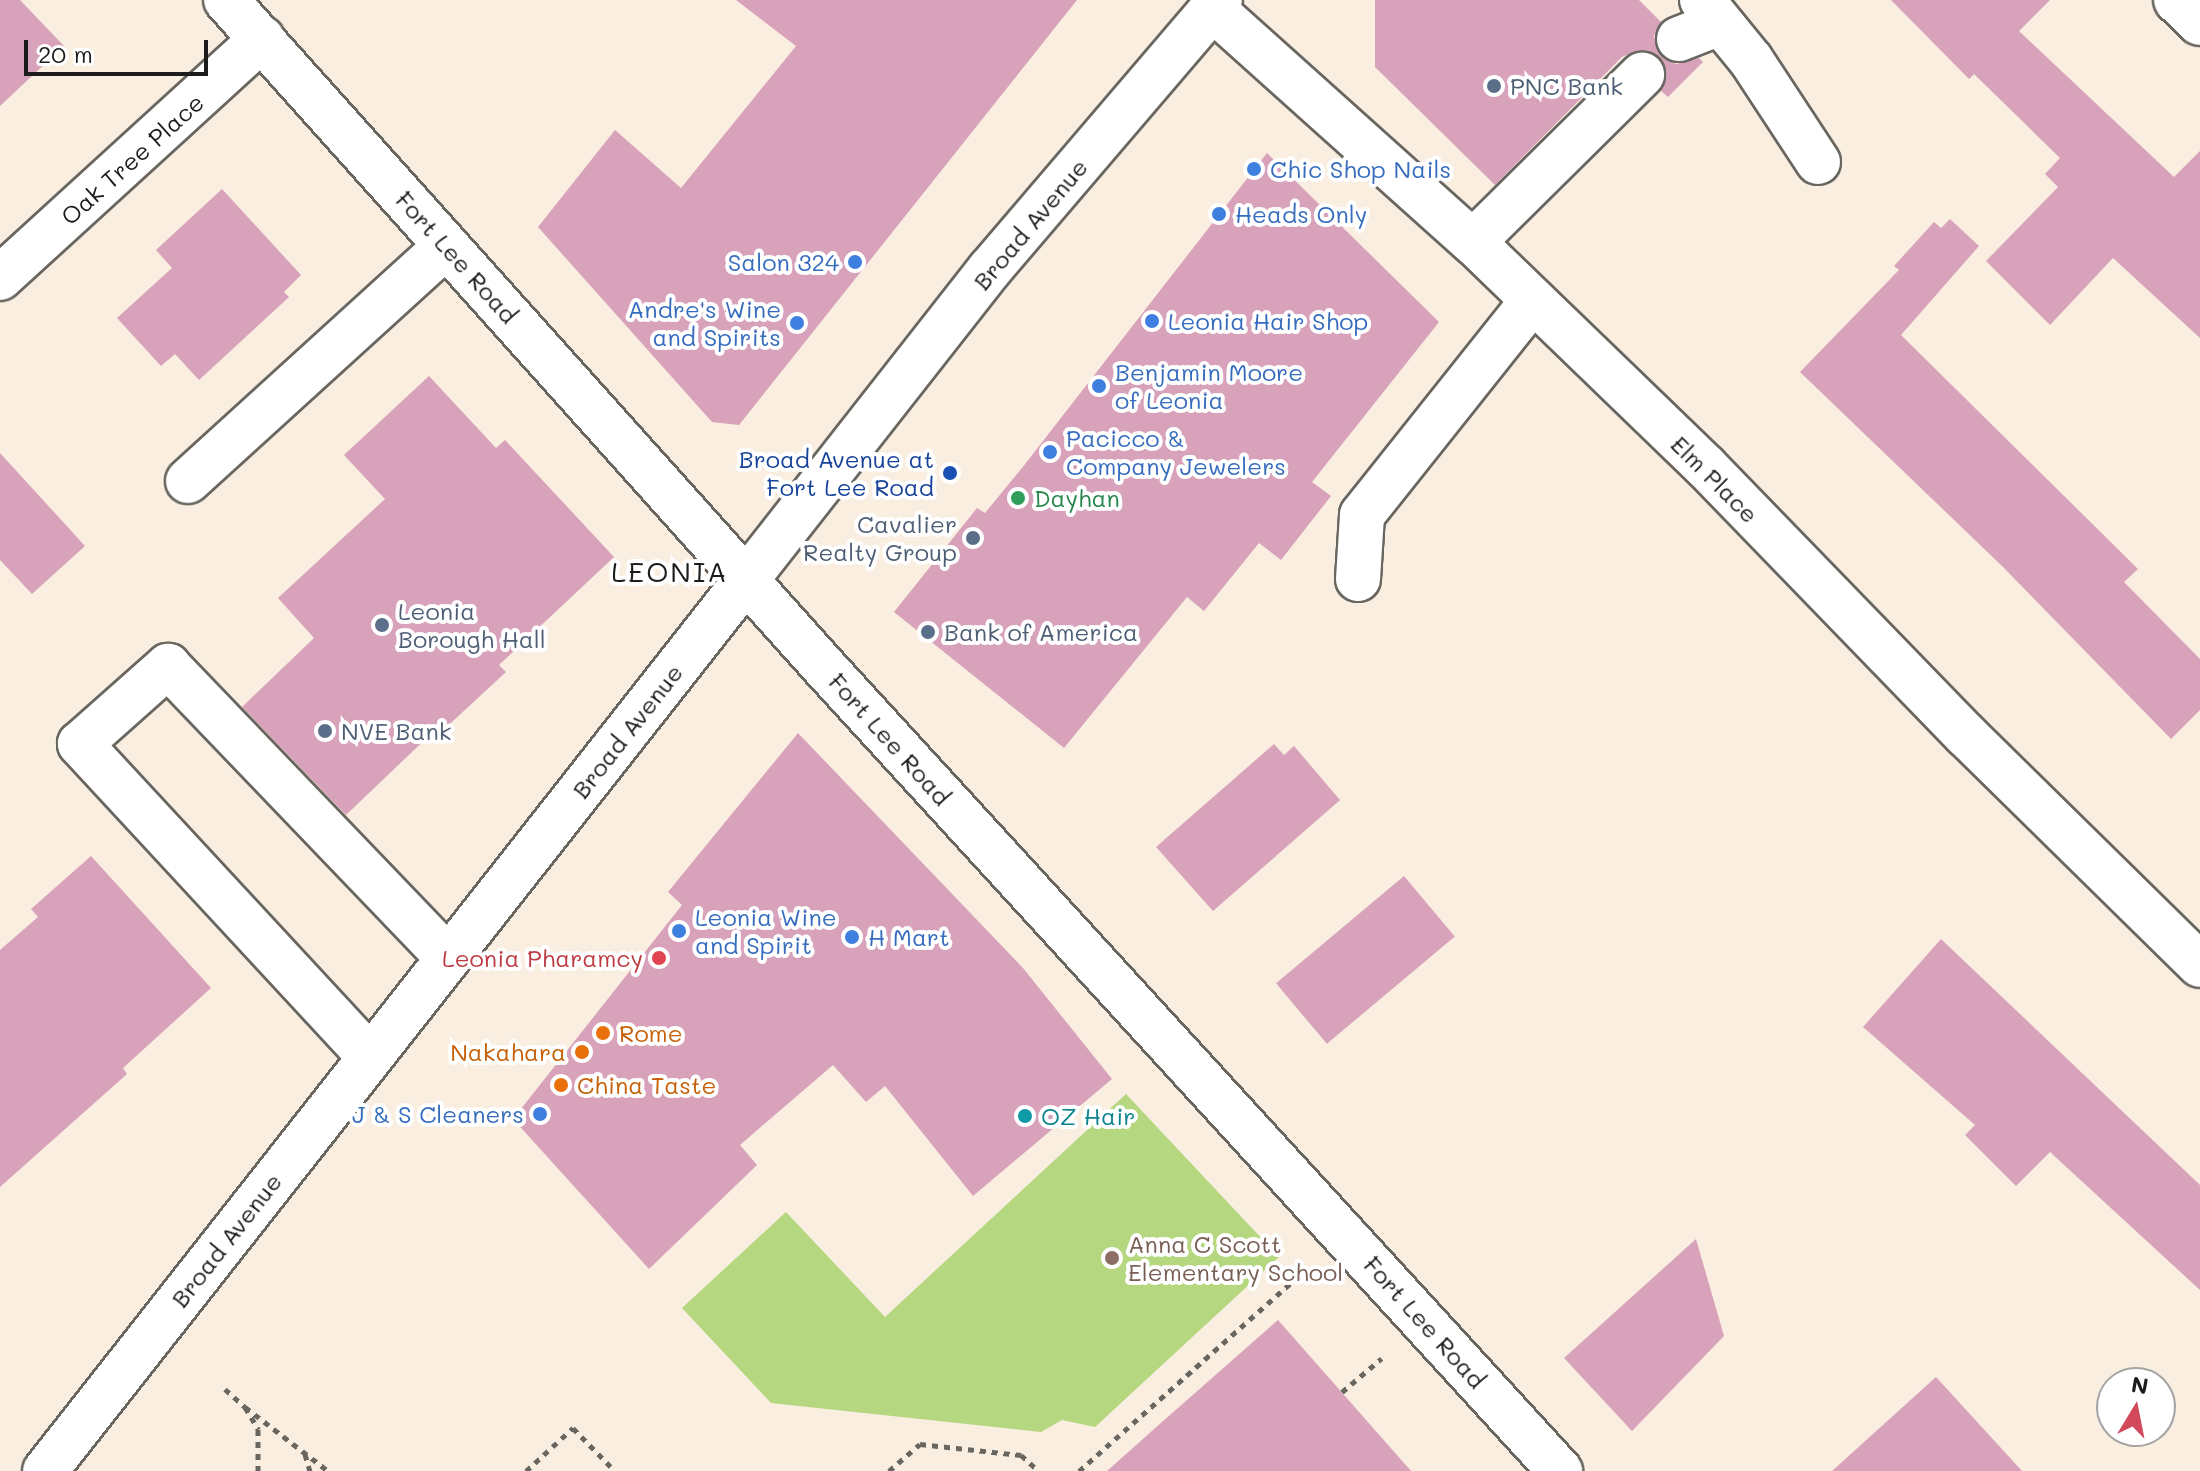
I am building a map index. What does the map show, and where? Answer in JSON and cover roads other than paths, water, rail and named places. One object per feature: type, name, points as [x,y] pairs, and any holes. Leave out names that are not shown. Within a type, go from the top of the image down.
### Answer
[{"type":"main road","name":"Fort Lee Road","points":[[227,0],[746,580],[1560,1471]]},
{"type":"main road","points":[[2176,0],[2200,23]]},
{"type":"main road","name":"Elm Place","points":[[1217,5],[1473,242],[1706,467],[1966,735],[2200,965]]},
{"type":"main road","name":"Broad Avenue","points":[[45,1471],[990,269],[1217,5]]},
{"type":"main road","points":[[1679,39],[1711,12],[1818,162]]},
{"type":"main road","name":"Oak Tree Place","points":[[0,278],[262,39]]},
{"type":"main road","points":[[1473,242],[1642,75]]},
{"type":"main road","points":[[188,481],[446,246]]},
{"type":"main road","points":[[1358,579],[1362,515],[1532,301]]},
{"type":"main road","points":[[370,1057],[80,744],[168,666],[448,958]]},
{"type":"place","name":"PNC Bank","points":[[1494,86]]},
{"type":"place","name":"Chic Shop Nails","points":[[1254,169]]},
{"type":"place","name":"Heads Only","points":[[1219,214]]},
{"type":"place","name":"Salon 324","points":[[855,262]]},
{"type":"place","name":"Leonia Hair Shop","points":[[1152,321]]},
{"type":"place","name":"Andre's Wine and Spirits","points":[[797,323]]},
{"type":"place","name":"Benjamin Moore of Leonia","points":[[1099,386]]},
{"type":"place","name":"Pacicco & Company Jewelers","points":[[1050,452]]},
{"type":"place","name":"Broad Avenue at Fort Lee Road","points":[[950,473]]},
{"type":"place","name":"Dayhan","points":[[1018,498]]},
{"type":"place","name":"Cavalier Realty Group","points":[[973,538]]},
{"type":"place","name":"Leonia Borough Hall","points":[[382,625]]},
{"type":"place","name":"Bank of America","points":[[928,632]]},
{"type":"place","name":"NVE Bank","points":[[325,731]]},
{"type":"place","name":"Leonia Wine and Spirit","points":[[679,931]]},
{"type":"place","name":"H Mart","points":[[852,937]]},
{"type":"place","name":"Leonia Pharamcy","points":[[659,958]]},
{"type":"place","name":"Rome","points":[[603,1033]]},
{"type":"place","name":"Nakahara","points":[[582,1052]]},
{"type":"place","name":"China Taste","points":[[561,1085]]},
{"type":"place","name":"J & S Cleaners","points":[[540,1114]]},
{"type":"place","name":"OZ Hair","points":[[1025,1116]]},
{"type":"place","name":"Anna C Scott Elementary School","points":[[1112,1258]]},
{"type":"district","name":"LEONIA","points":[[670,571]]}]
